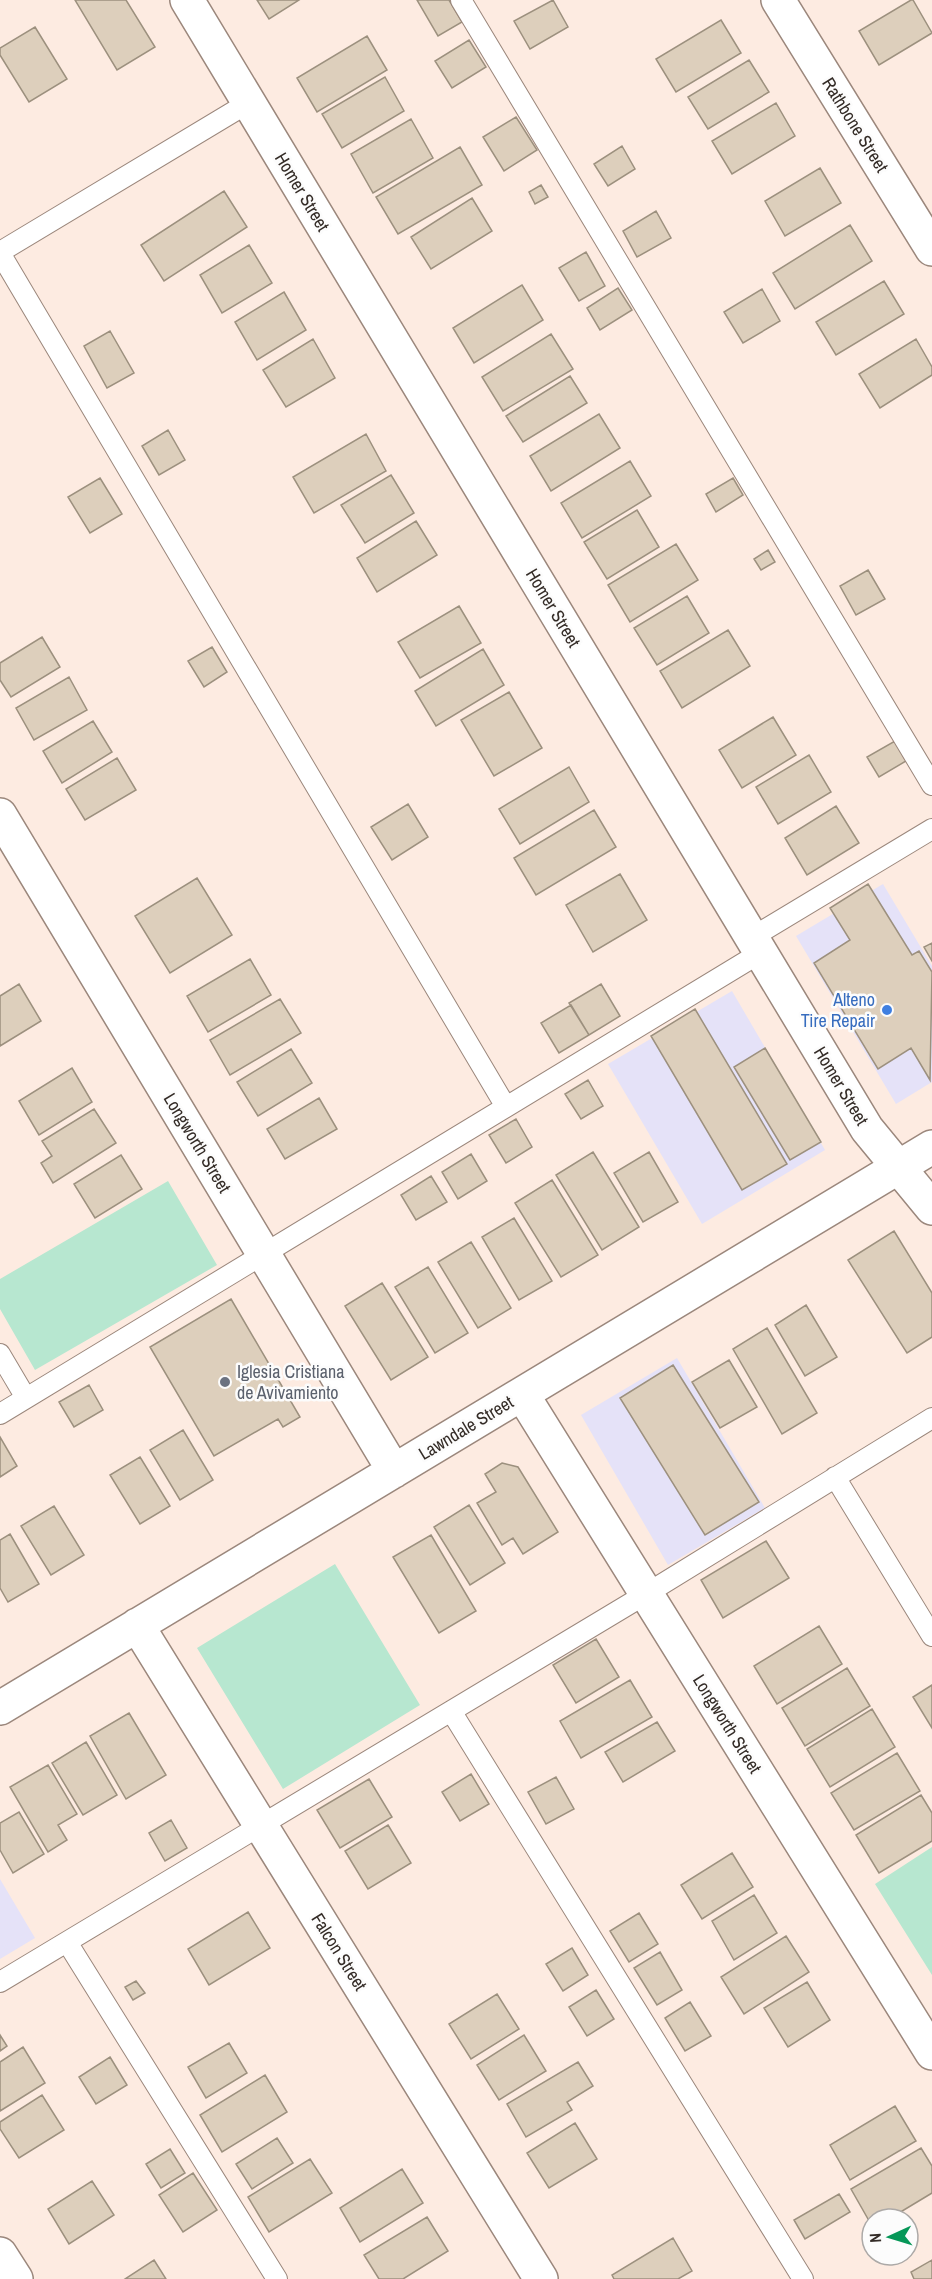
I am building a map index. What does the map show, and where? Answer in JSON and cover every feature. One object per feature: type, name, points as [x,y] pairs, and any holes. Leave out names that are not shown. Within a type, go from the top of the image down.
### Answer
[{"type":"street","name":"Homer Street","points":[[187,0],[867,1129],[932,1208]]},
{"type":"street","name":"Rathbone Street","points":[[778,0],[932,249]]},
{"type":"street","name":"Longworth Street","points":[[0,815],[394,1471]]},
{"type":"street","name":"Lawndale Street","points":[[0,1708],[932,1148]]},
{"type":"street","name":"Longworth Street","points":[[522,1394],[932,2054]]},
{"type":"street","name":"Falcon Street","points":[[137,1625],[541,2279]]},
{"type":"street","points":[[0,2254],[16,2279]]},
{"type":"lane","points":[[461,0],[932,785]]},
{"type":"lane","points":[[249,103],[0,252],[506,1107]]},
{"type":"lane","points":[[0,1414],[506,1107],[932,829]]},
{"type":"lane","points":[[0,1354],[26,1398]]},
{"type":"lane","points":[[0,1982],[646,1594],[932,1418]]},
{"type":"lane","points":[[835,1477],[932,1636]]},
{"type":"lane","points":[[451,1711],[803,2279]]},
{"type":"lane","points":[[67,1942],[277,2279]]},
{"type":"shaded area","name":"Alteno Tire Repair","points":[[883,884],[932,966],[932,1082],[896,1104],[796,936]]},
{"type":"shaded area","points":[[732,991],[825,1150],[702,1224],[608,1064]]},
{"type":"shaded area","points":[[677,1358],[765,1508],[668,1565],[581,1415]]},
{"type":"shaded area","points":[[0,1879],[35,1938],[0,1959]]},
{"type":"green space","points":[[168,1181],[217,1265],[35,1370],[0,1309],[0,1279]]},
{"type":"green space","points":[[335,1564],[420,1705],[283,1789],[197,1648]]},
{"type":"green space","points":[[932,1847],[932,1975],[875,1884]]},
{"type":"building","points":[[75,0],[126,0],[155,47],[117,70]]},
{"type":"building","points":[[257,0],[299,0],[269,19]]},
{"type":"building","points":[[417,0],[449,0],[462,22],[438,36]]},
{"type":"building","points":[[553,0],[568,27],[530,49],[514,21]]},
{"type":"building","points":[[911,0],[932,33],[879,65],[859,31]]},
{"type":"building","points":[[721,20],[741,53],[676,92],[656,59]]},
{"type":"building","points":[[35,27],[67,79],[29,102],[0,55],[0,48]]},
{"type":"building","points":[[367,36],[387,70],[317,112],[297,78]]},
{"type":"building","points":[[469,40],[486,67],[452,88],[435,61]]},
{"type":"building","points":[[749,60],[769,92],[708,129],[688,97]]},
{"type":"building","points":[[385,77],[404,111],[342,148],[322,114]]},
{"type":"building","points":[[776,103],[795,136],[732,174],[712,141]]},
{"type":"building","points":[[516,117],[537,150],[504,171],[483,137]]},
{"type":"building","points":[[411,119],[433,158],[373,193],[351,154]]},
{"type":"building","points":[[622,146],[635,169],[608,186],[594,164]]},
{"type":"building","points":[[460,147],[482,185],[398,234],[376,197]]},
{"type":"building","points":[[820,168],[841,203],[785,236],[765,201]]},
{"type":"building","points":[[541,185],[548,197],[535,204],[529,192]]},
{"type":"building","points":[[224,191],[247,227],[164,281],[141,245]]},
{"type":"building","points":[[472,198],[492,231],[431,269],[411,237]]},
{"type":"building","points":[[656,211],[671,238],[637,257],[623,231]]},
{"type":"building","points":[[850,225],[872,261],[795,309],[773,273]]},
{"type":"building","points":[[249,245],[272,283],[222,313],[200,275]]},
{"type":"building","points":[[586,252],[605,286],[579,301],[559,268]]},
{"type":"building","points":[[884,281],[904,314],[836,355],[816,322]]},
{"type":"building","points":[[522,285],[543,320],[474,363],[453,328]]},
{"type":"building","points":[[618,288],[632,310],[600,330],[587,308]]},
{"type":"building","points":[[762,289],[780,321],[743,343],[724,312]]},
{"type":"building","points":[[284,292],[306,330],[257,360],[235,322]]},
{"type":"building","points":[[110,331],[134,373],[107,388],[84,346]]},
{"type":"building","points":[[551,334],[573,369],[503,411],[482,377]]},
{"type":"building","points":[[313,339],[335,378],[286,407],[263,370]]},
{"type":"building","points":[[916,339],[932,367],[932,375],[880,408],[859,374]]},
{"type":"building","points":[[570,376],[587,403],[523,442],[506,416]]},
{"type":"building","points":[[599,414],[620,448],[551,491],[530,456]]},
{"type":"building","points":[[168,430],[185,460],[159,475],[142,446]]},
{"type":"building","points":[[366,434],[386,471],[314,513],[293,477]]},
{"type":"building","points":[[630,461],[651,496],[582,538],[561,503]]},
{"type":"building","points":[[391,475],[414,513],[365,543],[341,505]]},
{"type":"building","points":[[100,478],[122,514],[90,533],[68,497]]},
{"type":"building","points":[[733,478],[743,495],[716,512],[706,494]]},
{"type":"building","points":[[637,510],[659,547],[607,579],[584,542]]},
{"type":"building","points":[[416,521],[437,555],[377,592],[357,558]]},
{"type":"building","points":[[676,544],[698,580],[630,622],[608,585]]},
{"type":"building","points":[[768,550],[775,562],[761,570],[754,559]]},
{"type":"building","points":[[868,570],[885,599],[856,615],[840,586]]},
{"type":"building","points":[[687,596],[709,633],[657,665],[634,628]]},
{"type":"building","points":[[459,606],[481,643],[420,678],[398,642]]},
{"type":"building","points":[[728,630],[750,666],[682,708],[660,671]]},
{"type":"building","points":[[42,637],[60,667],[11,697],[0,680],[0,663]]},
{"type":"building","points":[[212,647],[227,672],[204,687],[188,661]]},
{"type":"building","points":[[483,649],[504,685],[436,726],[415,691]]},
{"type":"building","points":[[69,677],[87,710],[34,740],[16,708]]},
{"type":"building","points":[[509,692],[542,748],[494,776],[461,720]]},
{"type":"building","points":[[773,717],[796,755],[742,788],[719,750]]},
{"type":"building","points":[[93,721],[112,752],[62,783],[43,751]]},
{"type":"building","points":[[895,741],[906,761],[879,777],[867,757]]},
{"type":"building","points":[[809,755],[831,792],[778,824],[756,787]]},
{"type":"building","points":[[117,758],[136,790],[85,820],[66,789]]},
{"type":"building","points":[[569,767],[589,802],[520,844],[499,809]]},
{"type":"building","points":[[408,804],[428,837],[392,860],[371,827]]},
{"type":"building","points":[[836,806],[859,843],[807,875],[785,838]]},
{"type":"building","points":[[594,810],[616,847],[536,895],[514,858]]},
{"type":"building","points":[[620,874],[647,920],[593,952],[566,905]]},
{"type":"building","points":[[197,878],[232,935],[170,973],[135,916]]},
{"type":"building","name":"Alteno Tire Repair","points":[[868,884],[912,955],[919,951],[932,972],[930,1080],[911,1048],[878,1069],[814,963],[850,940],[830,908]]},
{"type":"building","points":[[932,943],[932,961],[924,947]]},
{"type":"building","points":[[250,959],[271,995],[208,1032],[187,996]]},
{"type":"building","points":[[19,984],[41,1021],[0,1046],[0,996]]},
{"type":"building","points":[[601,984],[620,1016],[589,1035],[569,1003]]},
{"type":"building","points":[[280,999],[301,1033],[230,1075],[210,1040]]},
{"type":"building","points":[[571,1005],[589,1035],[559,1053],[541,1023]]},
{"type":"building","points":[[695,1009],[787,1164],[742,1190],[651,1036]]},
{"type":"building","points":[[765,1048],[821,1142],[790,1160],[734,1067]]},
{"type":"building","points":[[291,1049],[312,1083],[258,1116],[237,1082]]},
{"type":"building","points":[[72,1068],[92,1102],[39,1135],[19,1101]]},
{"type":"building","points":[[588,1080],[603,1106],[581,1119],[565,1094]]},
{"type":"building","points":[[319,1098],[337,1129],[285,1159],[267,1129]]},
{"type":"building","points":[[94,1109],[116,1143],[53,1183],[41,1163],[52,1156],[42,1141]]},
{"type":"building","points":[[516,1119],[532,1147],[506,1163],[489,1135]]},
{"type":"building","points":[[593,1152],[639,1227],[602,1250],[556,1175]]},
{"type":"building","points":[[649,1152],[678,1202],[643,1222],[614,1173]]},
{"type":"building","points":[[471,1154],[487,1181],[458,1199],[442,1172]]},
{"type":"building","points":[[121,1155],[142,1189],[95,1218],[74,1184]]},
{"type":"building","points":[[431,1176],[447,1202],[416,1220],[401,1195]]},
{"type":"building","points":[[552,1180],[598,1255],[561,1277],[515,1203]]},
{"type":"building","points":[[514,1218],[552,1281],[519,1300],[482,1237]]},
{"type":"building","points":[[894,1231],[932,1293],[932,1337],[907,1353],[848,1260]]},
{"type":"building","points":[[471,1242],[511,1308],[478,1328],[438,1262]]},
{"type":"building","points":[[428,1267],[468,1333],[435,1353],[395,1287]]},
{"type":"building","points":[[382,1283],[428,1357],[391,1380],[345,1306]]},
{"type":"building","name":"Iglesia Cristiana de Avivamiento","points":[[231,1299],[300,1417],[283,1427],[278,1419],[214,1456],[150,1347]]},
{"type":"building","points":[[806,1305],[837,1357],[805,1376],[775,1325]]},
{"type":"building","points":[[767,1328],[817,1413],[782,1434],[733,1349]]},
{"type":"building","points":[[729,1360],[757,1407],[720,1428],[692,1382]]},
{"type":"building","points":[[673,1365],[759,1502],[705,1535],[620,1398]]},
{"type":"building","points":[[89,1385],[103,1410],[74,1427],[59,1402]]},
{"type":"building","points":[[183,1430],[213,1480],[180,1500],[150,1450]]},
{"type":"building","points":[[0,1437],[17,1466],[0,1477]]},
{"type":"building","points":[[140,1457],[170,1506],[140,1524],[110,1475]]},
{"type":"building","points":[[502,1463],[518,1467],[558,1532],[523,1554],[513,1538],[502,1545],[477,1503],[496,1492],[485,1474]]},
{"type":"building","points":[[469,1505],[505,1563],[470,1585],[434,1527]]},
{"type":"building","points":[[54,1506],[84,1555],[51,1575],[21,1526]]},
{"type":"building","points":[[10,1534],[39,1584],[8,1602],[0,1588],[0,1540]]},
{"type":"building","points":[[431,1535],[476,1611],[439,1633],[393,1557]]},
{"type":"building","points":[[766,1541],[789,1578],[723,1618],[701,1580]]},
{"type":"building","points":[[819,1626],[842,1664],[777,1704],[754,1666]]},
{"type":"building","points":[[596,1639],[619,1677],[576,1703],[553,1665]]},
{"type":"building","points":[[847,1668],[870,1706],[805,1746],[782,1708]]},
{"type":"building","points":[[630,1680],[652,1717],[581,1758],[560,1721]]},
{"type":"building","points":[[932,1685],[932,1728],[913,1697]]},
{"type":"building","points":[[872,1709],[895,1747],[830,1787],[807,1749]]},
{"type":"building","points":[[129,1713],[166,1775],[126,1799],[90,1736]]},
{"type":"building","points":[[657,1722],[675,1751],[623,1782],[605,1752]]},
{"type":"building","points":[[86,1742],[117,1795],[83,1815],[52,1763]]},
{"type":"building","points":[[897,1753],[920,1791],[854,1830],[831,1793]]},
{"type":"building","points":[[48,1765],[77,1814],[58,1825],[67,1840],[48,1852],[10,1787]]},
{"type":"building","points":[[471,1774],[489,1804],[460,1821],[442,1792]]},
{"type":"building","points":[[556,1777],[574,1809],[546,1824],[528,1792]]},
{"type":"building","points":[[369,1779],[392,1817],[340,1848],[317,1810]]},
{"type":"building","points":[[921,1795],[932,1813],[932,1841],[879,1873],[856,1835]]},
{"type":"building","points":[[19,1812],[44,1854],[13,1873],[0,1850],[0,1823]]},
{"type":"building","points":[[171,1820],[187,1848],[165,1861],[149,1833]]},
{"type":"building","points":[[388,1825],[411,1863],[368,1889],[345,1851]]},
{"type":"building","points":[[732,1853],[753,1887],[702,1919],[681,1885]]},
{"type":"building","points":[[754,1895],[777,1933],[734,1960],[712,1921]]},
{"type":"building","points":[[248,1912],[270,1948],[209,1985],[188,1949]]},
{"type":"building","points":[[639,1913],[658,1944],[629,1962],[610,1931]]},
{"type":"building","points":[[786,1936],[809,1972],[744,2014],[721,1977]]},
{"type":"building","points":[[572,1948],[588,1975],[563,1991],[546,1964]]},
{"type":"building","points":[[660,1952],[682,1990],[657,2005],[634,1968]]},
{"type":"building","points":[[136,1981],[145,1993],[133,2000],[125,1987]]},
{"type":"building","points":[[807,1982],[830,2020],[788,2047],[764,2008]]},
{"type":"building","points":[[596,1990],[614,2019],[587,2036],[569,2007]]},
{"type":"building","points":[[497,1994],[519,2029],[471,2059],[449,2024]]},
{"type":"building","points":[[690,2002],[711,2036],[685,2051],[665,2018]]},
{"type":"building","points":[[0,2035],[7,2046],[0,2051]]},
{"type":"building","points":[[524,2035],[546,2071],[499,2100],[477,2065]]},
{"type":"building","points":[[229,2043],[247,2073],[206,2098],[188,2067]]},
{"type":"building","points":[[23,2047],[45,2083],[0,2111],[0,2062]]},
{"type":"building","points":[[110,2057],[127,2085],[96,2104],[79,2077]]},
{"type":"building","points":[[578,2062],[593,2086],[567,2102],[572,2110],[526,2137],[507,2104]]},
{"type":"building","points":[[265,2075],[287,2112],[222,2152],[200,2115]]},
{"type":"building","points":[[42,2095],[64,2130],[19,2158],[0,2129],[0,2122]]},
{"type":"building","points":[[895,2106],[916,2141],[850,2180],[830,2145]]},
{"type":"building","points":[[575,2123],[597,2159],[549,2188],[527,2153]]},
{"type":"building","points":[[277,2138],[293,2163],[252,2189],[236,2164]]},
{"type":"building","points":[[921,2148],[932,2166],[932,2193],[909,2207],[861,2207],[851,2189]]},
{"type":"building","points":[[170,2149],[185,2173],[161,2188],[146,2164]]},
{"type":"building","points":[[310,2159],[332,2193],[269,2232],[248,2197]]},
{"type":"building","points":[[402,2169],[423,2203],[360,2242],[340,2208]]},
{"type":"building","points":[[193,2173],[217,2210],[183,2232],[159,2195]]},
{"type":"building","points":[[92,2181],[114,2215],[69,2244],[48,2209]]},
{"type":"building","points":[[839,2194],[850,2212],[805,2239],[794,2220]]},
{"type":"building","points":[[427,2217],[448,2251],[403,2279],[379,2279],[364,2255]]},
{"type":"building","points":[[673,2238],[692,2271],[678,2279],[614,2279],[612,2275]]},
{"type":"building","points":[[154,2260],[166,2279],[125,2279]]},
{"type":"building","points":[[932,2260],[932,2279],[914,2279],[911,2272]]},
{"type":"place","name":"Alteno Tire Repair","points":[[887,1010]]},
{"type":"place","name":"Iglesia Cristiana de Avivamiento","points":[[225,1382]]}]
